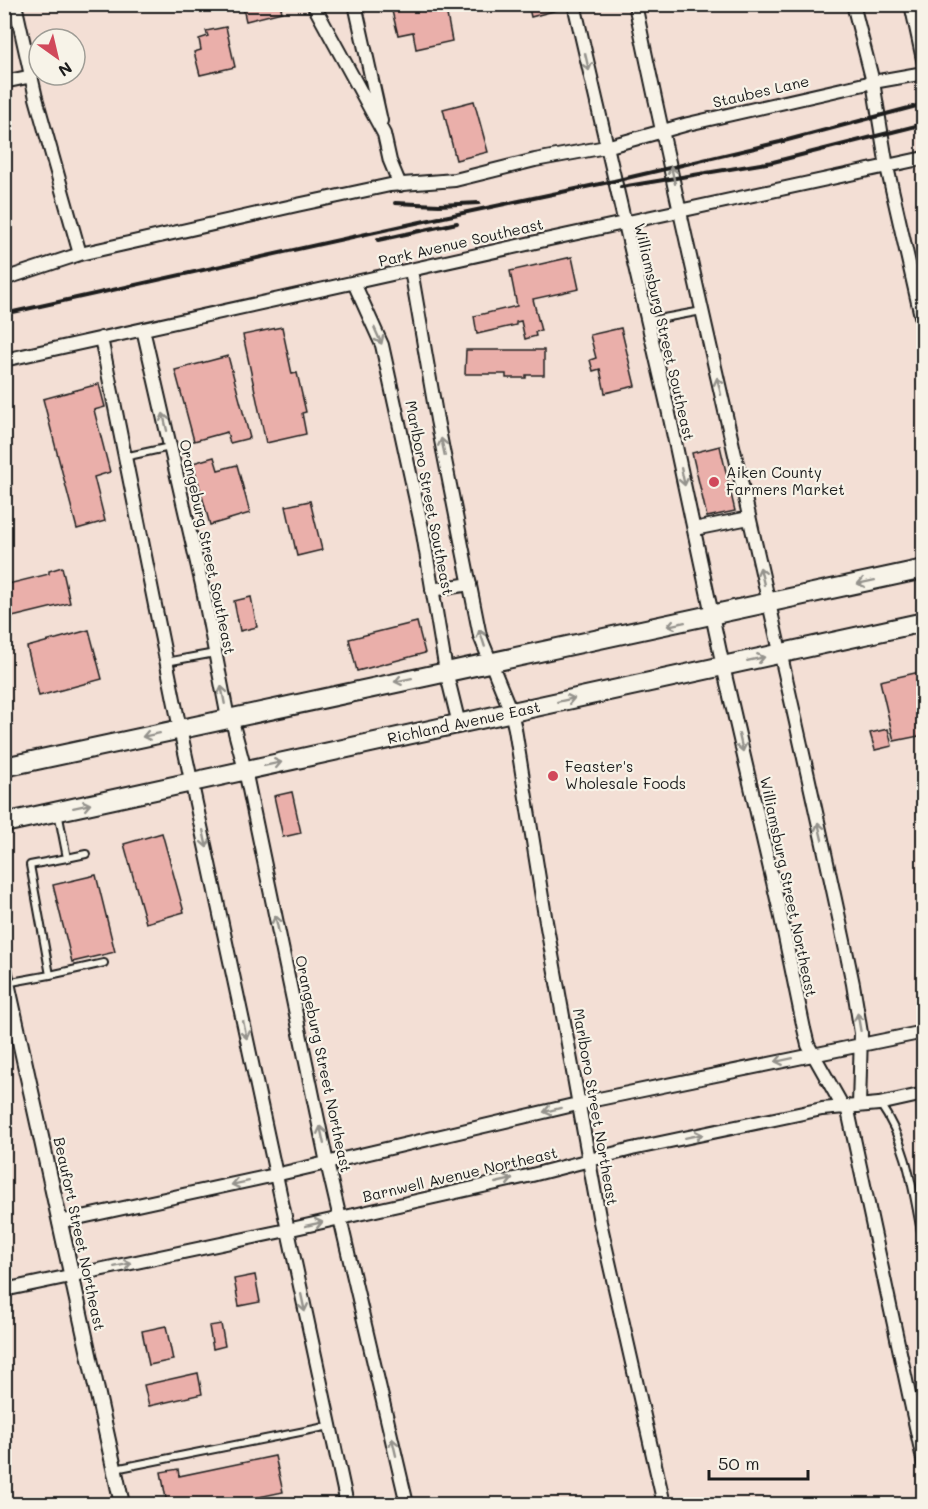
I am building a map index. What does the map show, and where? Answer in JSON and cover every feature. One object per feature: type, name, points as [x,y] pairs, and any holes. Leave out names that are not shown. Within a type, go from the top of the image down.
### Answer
[{"type":"main road","points":[[4,767],[924,569]]},
{"type":"main road","name":"Richland Avenue East","points":[[4,823],[924,622]]},
{"type":"street","points":[[15,4],[27,55]]},
{"type":"street","points":[[313,4],[384,134]]},
{"type":"street","points":[[355,4],[390,161],[400,185]]},
{"type":"street","name":"Williamsburg Street Southeast","points":[[574,4],[723,666]]},
{"type":"street","points":[[635,4],[853,984],[861,1033],[852,1105],[854,1143],[924,1464]]},
{"type":"street","points":[[853,4],[873,82],[887,167],[922,311],[924,329]]},
{"type":"street","points":[[911,4],[924,63]]},
{"type":"street","name":"Staubes Lane","points":[[606,147],[662,131],[873,82],[924,73]]},
{"type":"street","points":[[4,82],[27,77]]},
{"type":"street","points":[[35,87],[62,195],[80,254]]},
{"type":"street","points":[[4,279],[80,254],[297,205],[400,185],[455,180],[536,160],[606,147]]},
{"type":"street","name":"Park Avenue Southeast","points":[[4,360],[924,158]]},
{"type":"street","name":"Marlboro Street Southeast","points":[[411,270],[437,420],[480,636],[511,712]]},
{"type":"street","name":"Marlboro Street Southeast","points":[[354,283],[382,345],[422,528],[446,671],[459,724]]},
{"type":"street","name":"Orangeburg Street Southeast","points":[[143,329],[227,713],[231,717],[245,770]]},
{"type":"street","points":[[101,338],[180,729],[346,1504]]},
{"type":"street","points":[[694,529],[749,518]]},
{"type":"street","points":[[432,590],[470,584]]},
{"type":"street","name":"Williamsburg Street Northeast","points":[[723,666],[779,908],[804,1029],[813,1053],[852,1105]]},
{"type":"street","name":"Marlboro Street Northeast","points":[[511,712],[600,1222],[664,1504]]},
{"type":"street","name":"Orangeburg Street Northeast","points":[[245,770],[327,1163],[407,1504]]},
{"type":"street","name":"Beaufort Street Northeast","points":[[5,978],[122,1504]]},
{"type":"street","points":[[59,1222],[275,1175],[578,1104],[813,1053],[924,1032]]},
{"type":"street","name":"Barnwell Avenue Northeast","points":[[4,1290],[341,1218],[822,1108],[879,1104],[924,1094]]},
{"type":"lane","points":[[647,321],[702,311]]},
{"type":"lane","points":[[124,457],[170,447]]},
{"type":"lane","points":[[166,662],[215,653]]},
{"type":"lane","points":[[58,812],[67,858]]},
{"type":"lane","points":[[50,975],[30,865],[86,854]]},
{"type":"lane","points":[[5,978],[50,975],[104,963]]},
{"type":"lane","points":[[879,1104],[892,1121],[902,1146],[924,1247]]},
{"type":"lane","points":[[114,1469],[330,1426]]},
{"type":"building","points":[[242,4],[280,4],[282,12],[246,21]]},
{"type":"building","points":[[405,4],[445,4],[452,41],[416,49],[413,32],[398,35],[392,11],[405,8]]},
{"type":"building","points":[[528,4],[555,4],[557,10],[531,17]]},
{"type":"building","points":[[226,27],[235,67],[200,75],[194,52],[201,50],[199,39],[208,36],[206,31]]},
{"type":"building","points":[[474,101],[488,152],[456,160],[443,109]]},
{"type":"building","points":[[572,257],[579,289],[533,299],[541,331],[535,332],[536,336],[525,339],[521,321],[516,322],[516,325],[477,334],[474,316],[517,306],[510,271]]},
{"type":"building","points":[[282,327],[292,374],[297,373],[306,412],[302,413],[306,434],[266,443],[243,335]]},
{"type":"building","points":[[621,328],[635,386],[605,393],[600,369],[593,371],[590,360],[596,358],[590,335]]},
{"type":"building","points":[[466,350],[544,350],[544,375],[506,378],[506,374],[465,374]]},
{"type":"building","points":[[228,356],[250,438],[230,443],[227,432],[194,441],[175,370]]},
{"type":"building","points":[[99,384],[105,407],[94,410],[110,472],[94,477],[105,521],[77,529],[43,399]]},
{"type":"building","name":"Aiken County Farmers Market","points":[[720,446],[735,511],[707,517],[692,453]]},
{"type":"building","points":[[214,457],[218,470],[237,465],[250,513],[210,525],[193,463]]},
{"type":"building","points":[[310,501],[322,550],[297,556],[286,506]]},
{"type":"building","points":[[62,567],[70,603],[4,619],[4,585],[49,574],[49,571]]},
{"type":"building","points":[[251,597],[257,627],[240,631],[234,601]]},
{"type":"building","points":[[417,622],[425,653],[357,671],[349,639]]},
{"type":"building","points":[[89,630],[102,679],[39,696],[27,647]]},
{"type":"building","points":[[924,671],[924,735],[894,741],[880,681]]},
{"type":"building","points":[[888,729],[892,746],[875,750],[870,733]]},
{"type":"building","points":[[292,792],[301,833],[283,837],[274,796]]},
{"type":"building","points":[[162,833],[184,912],[146,923],[124,844]]},
{"type":"building","points":[[96,875],[115,952],[72,962],[53,885]]},
{"type":"building","points":[[255,1275],[260,1302],[239,1306],[234,1279]]},
{"type":"building","points":[[221,1324],[225,1346],[213,1349],[209,1326]]},
{"type":"building","points":[[166,1326],[173,1360],[149,1365],[142,1331]]},
{"type":"building","points":[[198,1373],[202,1394],[149,1406],[144,1385]]},
{"type":"building","points":[[275,1456],[283,1492],[226,1504],[167,1504],[161,1472],[178,1469],[179,1476]]},
{"type":"railway","points":[[4,314],[614,181],[780,142],[924,104]]},
{"type":"railway","points":[[621,187],[773,162],[924,124]]},
{"type":"railway","points":[[395,203],[439,205],[479,203]]},
{"type":"railway","points":[[378,240],[457,223]]},
{"type":"place","name":"Aiken County Farmers Market","points":[[714,482]]},
{"type":"place","name":"Feaster's Wholesale Foods","points":[[553,776]]}]
